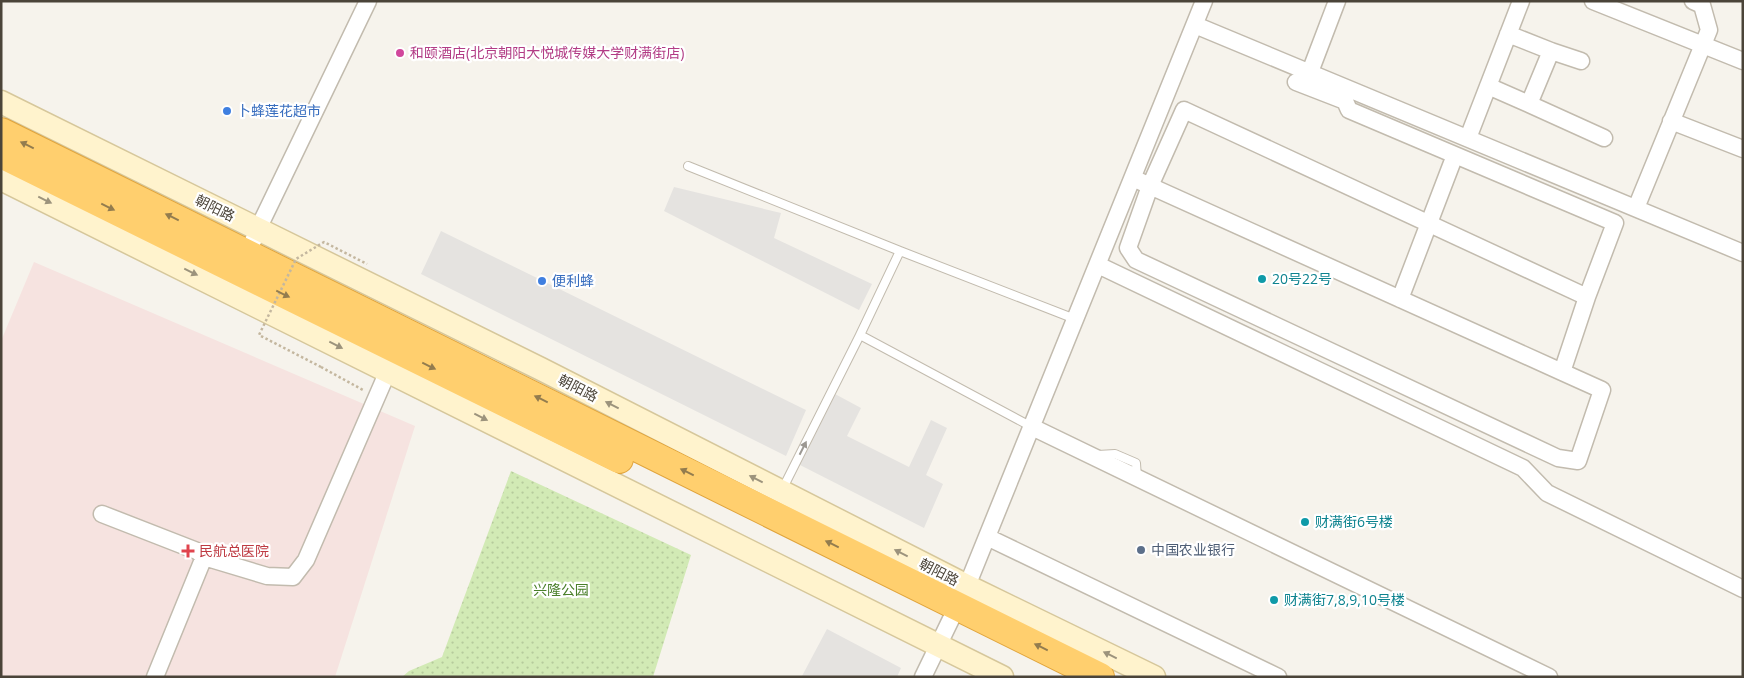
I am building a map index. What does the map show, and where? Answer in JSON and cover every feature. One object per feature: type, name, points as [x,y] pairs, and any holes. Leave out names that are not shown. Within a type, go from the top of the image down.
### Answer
[{"type":"highway","name":"朝阳路","points":[[1,132],[240,273]]},
{"type":"highway","name":"朝阳路","points":[[1,154],[240,273],[953,615],[1100,677]]},
{"type":"highway","name":"朝阳路","points":[[953,615],[1060,677]]},
{"type":"street","points":[[240,273],[258,229],[368,1]]},
{"type":"street","points":[[923,677],[953,615],[987,537],[1204,1]]},
{"type":"street","points":[[1310,72],[1337,1]]},
{"type":"street","points":[[1468,138],[1521,1]]},
{"type":"street","points":[[1593,1],[1743,61]]},
{"type":"street","points":[[1636,208],[1709,30],[1702,5],[1693,1]]},
{"type":"street","points":[[1195,24],[1743,252]]},
{"type":"street","points":[[1508,34],[1581,62]]},
{"type":"street","points":[[1529,104],[1551,51]]},
{"type":"street","points":[[1296,82],[1344,101],[1349,110],[1615,223],[1587,297],[1562,372]]},
{"type":"street","points":[[1488,86],[1604,138]]},
{"type":"street","name":"朝阳路","points":[[1,102],[532,365],[781,491],[953,615],[1002,677]]},
{"type":"street","points":[[1133,178],[1150,186],[1602,390],[1578,461],[1558,458],[1136,260],[1128,248],[1150,186],[1184,110],[1587,297]]},
{"type":"street","points":[[1672,121],[1743,149]]},
{"type":"street","points":[[1400,299],[1455,155]]},
{"type":"street","name":"朝阳路","points":[[1,179],[240,273],[388,371],[953,615],[1154,677]]},
{"type":"street","points":[[1098,265],[1523,468],[1547,493],[1743,589]]},
{"type":"street","points":[[102,514],[198,551],[204,557],[267,576],[293,577],[306,560],[388,371]]},
{"type":"street","points":[[1032,427],[1549,677]]},
{"type":"street","points":[[987,537],[1278,677]]},
{"type":"street","points":[[154,677],[204,557]]},
{"type":"lane","points":[[688,166],[1075,320]]},
{"type":"lane","points":[[781,491],[900,251]]},
{"type":"lane","points":[[860,335],[1032,427]]},
{"type":"path","points":[[367,264],[324,242],[296,259],[259,335],[321,366],[376,397]]},
{"type":"shaded area","points":[[674,187],[781,213],[774,238],[872,284],[859,310],[664,211]]},
{"type":"shaded area","points":[[441,231],[806,410],[786,456],[421,274]]},
{"type":"shaded area","name":"民航总医院","points":[[34,262],[415,426],[335,677],[1,677],[1,341]]},
{"type":"shaded area","points":[[835,394],[861,408],[847,436],[909,467],[931,420],[947,428],[926,475],[943,484],[924,528],[800,465]]},
{"type":"shaded area","points":[[827,629],[901,668],[897,677],[802,676]]},
{"type":"green space","name":"兴隆公园","points":[[511,471],[691,555],[653,677],[402,677],[409,671],[442,657]]},
{"type":"place","name":"和颐酒店(北京朝阳大悦城传媒大学财满街店)","points":[[400,53]]},
{"type":"place","name":"卜蜂莲花超市","points":[[227,111]]},
{"type":"place","name":"20号22号","points":[[1262,279]]},
{"type":"place","name":"便利蜂","points":[[542,281]]},
{"type":"place","name":"财满街6号楼","points":[[1305,522]]},
{"type":"place","name":"中国农业银行","points":[[1141,550]]},
{"type":"place","name":"民航总医院","points":[[188,551]]},
{"type":"place","name":"财满街7,8,9,10号楼","points":[[1274,600]]}]
